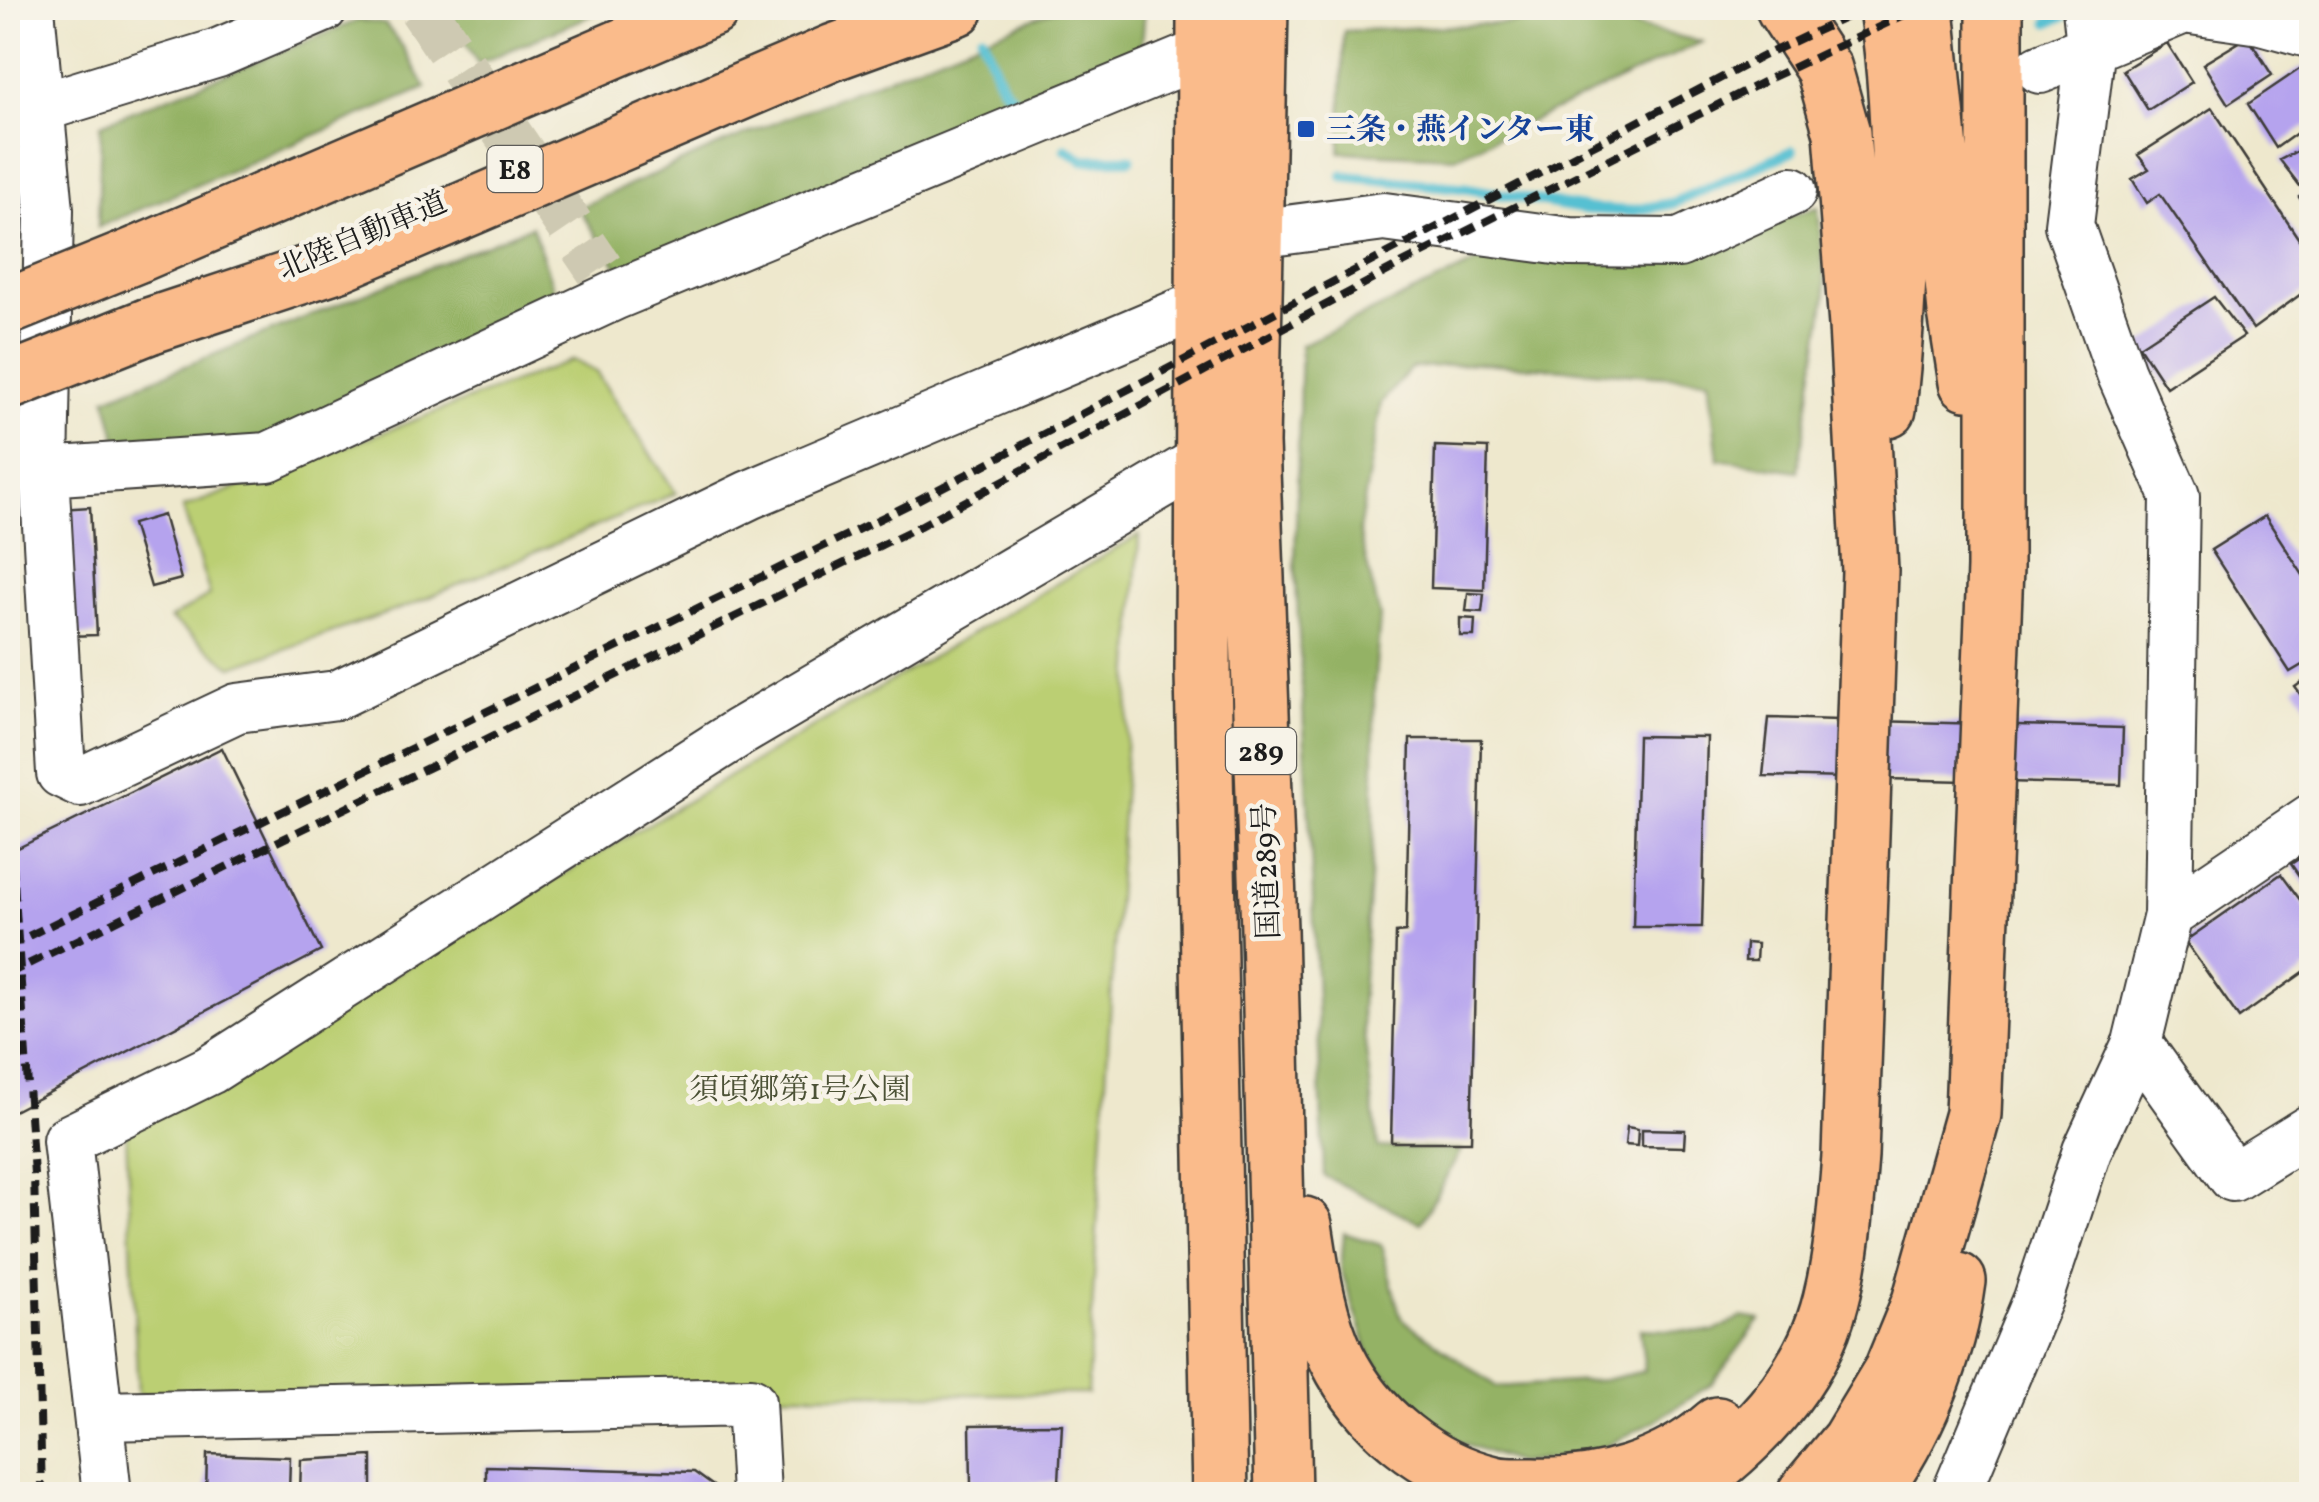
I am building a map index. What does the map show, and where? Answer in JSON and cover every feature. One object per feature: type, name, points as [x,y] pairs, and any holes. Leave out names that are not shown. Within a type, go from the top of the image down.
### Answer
[{"type":"highway","name":"E8","points":[[8,306],[139,254],[712,8]]},
{"type":"highway","name":"北陸自動車道","points":[[8,382],[149,326],[654,110],[879,8]]},
{"type":"highway","points":[[149,326],[340,263],[834,52],[956,8]]},
{"type":"highway","name":"国道289号","points":[[1260,8],[1251,442],[1284,1494]]},
{"type":"highway","points":[[1784,8],[1824,69],[1842,133],[1870,571]]},
{"type":"highway","points":[[1678,1494],[1723,1462],[1772,1414],[1806,1363],[1831,1303],[1844,1233],[1870,571],[1896,337],[1900,252],[1896,66],[1887,8]]},
{"type":"highway","points":[[1926,8],[1956,312],[1994,568]]},
{"type":"highway","points":[[1872,1494],[1920,1411],[1941,1352],[1957,1290],[1967,1213],[1994,568],[1994,8]]},
{"type":"highway","name":"国道289号","points":[[1204,30],[1202,460],[1212,1230],[1220,1494]]},
{"type":"highway","points":[[1269,928],[1300,1200],[1319,1309],[1338,1359],[1364,1400],[1400,1438],[1446,1467],[1496,1485],[1554,1487],[1611,1480],[1662,1461],[1712,1429],[1755,1390],[1791,1342],[1821,1292],[1844,1233]]},
{"type":"highway","points":[[1805,1494],[1849,1441],[1892,1370],[1920,1302],[1973,1114]]},
{"type":"street","points":[[30,8],[49,210],[44,472],[61,773],[80,782],[238,708],[336,694],[749,495],[1204,303]]},
{"type":"street","points":[[39,108],[218,53],[324,8]]},
{"type":"street","points":[[2040,69],[2089,28],[2184,10],[2262,12],[2312,34]]},
{"type":"street","points":[[1956,1494],[2038,1300],[2087,1151],[2137,1043],[2168,915],[2175,496],[2121,374],[2069,225],[2089,28]]},
{"type":"street","points":[[44,472],[268,456],[608,282],[1204,30]]},
{"type":"street","points":[[1256,234],[1384,217],[1570,242],[1679,243],[1792,191]]},
{"type":"street","points":[[107,1494],[67,1140],[210,1070],[738,734],[1202,460]]},
{"type":"street","points":[[2168,915],[2312,818]]},
{"type":"street","points":[[2137,1043],[2233,1176],[2312,1128]]},
{"type":"street","points":[[100,1416],[751,1402],[756,1494]]},
{"type":"green space","points":[[446,8],[608,8],[478,64]]},
{"type":"green space","points":[[1059,8],[1145,8],[1141,55],[625,279],[578,208],[722,144]]},
{"type":"green space","points":[[1604,19],[1702,42],[1455,157],[1340,152],[1344,31]]},
{"type":"green space","points":[[359,20],[385,24],[426,88],[98,227],[101,124]]},
{"type":"green space","points":[[1818,207],[1826,295],[1798,471],[1718,459],[1709,379],[1480,363],[1411,368],[1381,403],[1359,531],[1380,617],[1374,690],[1374,823],[1361,1009],[1378,1147],[1461,1150],[1421,1223],[1324,1176],[1295,563],[1301,345],[1501,251],[1790,216]]},
{"type":"green space","points":[[532,226],[556,295],[537,321],[259,445],[125,469],[106,398]]},
{"type":"green space","points":[[573,360],[596,372],[676,493],[408,606],[232,667],[170,619],[210,595],[183,508]]},
{"type":"green space","name":"須頃郷第1号公園","points":[[1139,535],[1087,1394],[138,1395],[126,1132]]},
{"type":"green space","points":[[1344,1233],[1381,1245],[1401,1318],[1497,1387],[1604,1380],[1645,1371],[1640,1329],[1713,1332],[1742,1317],[1760,1320],[1712,1384],[1654,1421],[1589,1455],[1518,1463],[1438,1434],[1370,1356],[1341,1269]]},
{"type":"building","points":[[2248,37],[2272,75],[2228,104],[2203,64]]},
{"type":"building","points":[[2167,43],[2192,82],[2148,110],[2123,70]]},
{"type":"building","points":[[2304,66],[2312,77],[2312,122],[2276,148],[2248,104]]},
{"type":"building","points":[[2212,108],[2312,259],[2312,286],[2253,329],[2160,194],[2147,203],[2132,179],[2149,169],[2138,155]]},
{"type":"building","points":[[2312,143],[2312,178],[2300,186],[2280,160]]},
{"type":"building","points":[[2312,189],[2312,215],[2299,197]]},
{"type":"building","points":[[2214,297],[2244,336],[2166,387],[2139,346]]},
{"type":"building","points":[[1435,446],[1488,448],[1484,590],[1431,588]]},
{"type":"building","points":[[90,507],[97,635],[68,636],[60,509]]},
{"type":"building","points":[[163,515],[181,579],[151,587],[132,524]]},
{"type":"building","points":[[2265,516],[2312,589],[2312,659],[2290,672],[2211,550]]},
{"type":"building","points":[[1468,593],[1484,594],[1482,612],[1466,611]]},
{"type":"building","points":[[1460,618],[1475,619],[1474,636],[1460,636]]},
{"type":"building","points":[[2312,675],[2312,711],[2295,687]]},
{"type":"building","points":[[1769,718],[2123,728],[2121,785],[1763,776]]},
{"type":"building","points":[[1638,736],[1707,737],[1702,927],[1633,927]]},
{"type":"building","points":[[1410,739],[1481,739],[1471,1142],[1391,1142],[1396,933],[1406,932]]},
{"type":"building","points":[[222,748],[321,951],[8,1114],[8,853]]},
{"type":"building","points":[[2312,850],[2312,895],[2291,864]]},
{"type":"building","points":[[2281,874],[2312,916],[2312,966],[2239,1018],[2185,941]]},
{"type":"building","points":[[1746,943],[1757,944],[1756,961],[1745,961]]},
{"type":"building","points":[[1627,1127],[1638,1129],[1637,1146],[1625,1145]]},
{"type":"building","points":[[1642,1129],[1685,1130],[1684,1147],[1642,1146]]},
{"type":"building","points":[[1062,1424],[1059,1482],[971,1485],[970,1425]]},
{"type":"building","points":[[207,1454],[290,1457],[289,1494],[206,1494]]},
{"type":"building","points":[[372,1456],[372,1494],[300,1494],[301,1460]]},
{"type":"building","points":[[486,1466],[694,1472],[716,1488],[716,1494],[486,1494]]},
{"type":"waterway","points":[[2049,22],[2077,9]]},
{"type":"waterway","points":[[982,36],[1001,84],[1022,110]]},
{"type":"waterway","points":[[1066,149],[1083,160],[1130,159]]},
{"type":"waterway","points":[[1343,176],[1465,188],[1585,209],[1631,211],[1673,203],[1792,151]]},
{"type":"tunnel","points":[[422,8],[600,270]]},
{"type":"railway","points":[[8,946],[912,503],[1761,57],[1866,8]]},
{"type":"railway","points":[[8,974],[918,527],[1399,265],[1919,8]]},
{"type":"railway","points":[[8,793],[34,1174],[42,1494]]},
{"type":"place","name":"三条・燕インター東","points":[[1306,129]]}]
